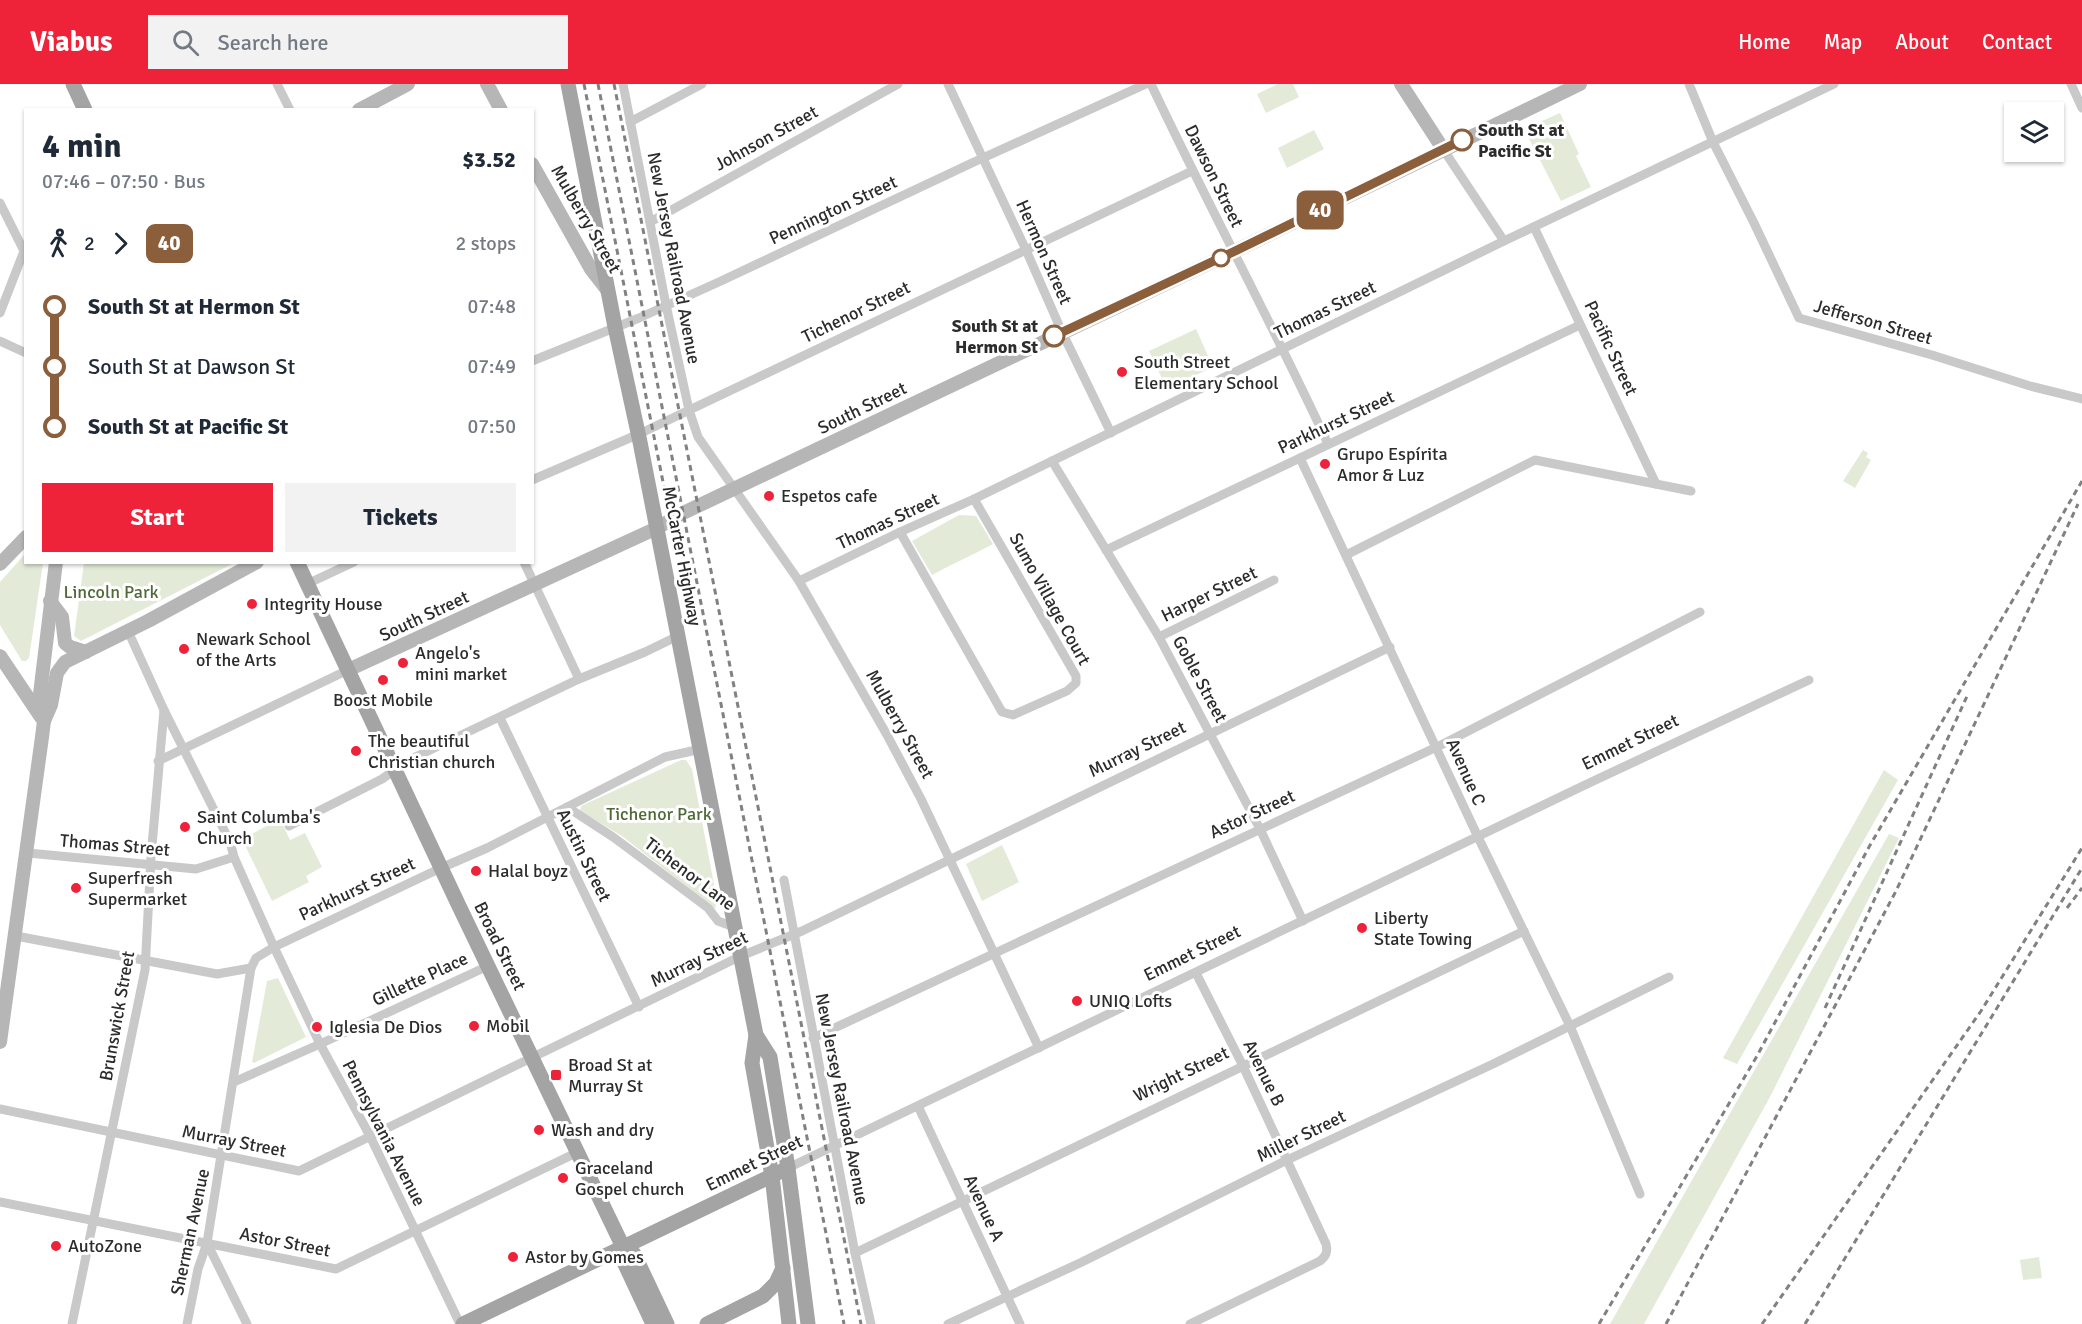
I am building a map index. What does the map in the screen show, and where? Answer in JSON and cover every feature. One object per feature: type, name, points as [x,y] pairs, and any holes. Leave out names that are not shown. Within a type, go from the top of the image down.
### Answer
[{"type":"main road","points":[[73,84],[84,108]]},
{"type":"main road","points":[[363,108],[408,84]]},
{"type":"main road","points":[[487,84],[500,108]]},
{"type":"main road","name":"McCarter Highway","points":[[568,84],[756,1035],[752,1063],[772,1176],[789,1324]]},
{"type":"main road","points":[[1401,84],[1443,149]]},
{"type":"main road","name":"South Street","points":[[348,670],[657,528],[736,488],[1580,84]]},
{"type":"main road","name":"Mulberry Street","points":[[534,168],[591,269],[609,292]]},
{"type":"main road","points":[[0,564],[24,539]]},
{"type":"main road","points":[[0,1042],[28,853],[44,721],[40,694],[56,564]]},
{"type":"main road","points":[[44,721],[51,705],[59,669],[65,662],[253,564]]},
{"type":"main road","name":"Broad Street","points":[[298,564],[623,1247],[623,1260],[653,1324]]},
{"type":"main road","points":[[50,601],[62,617],[66,643],[70,647],[86,652]]},
{"type":"main road","points":[[0,656],[44,721]]},
{"type":"main road","name":"McCarter Highway","points":[[756,1035],[770,1057],[788,1168],[807,1324]]},
{"type":"main road","name":"Emmet Street","points":[[461,1324],[788,1168]]},
{"type":"main road","name":"Broad Street","points":[[623,1247],[634,1254],[667,1324]]},
{"type":"main road","points":[[716,1322],[763,1296],[776,1283],[783,1268]]},
{"type":"street","points":[[277,84],[289,108]]},
{"type":"street","name":"New Jersey Railroad Avenue","points":[[622,84],[666,305],[689,410],[698,437]]},
{"type":"street","points":[[630,122],[702,84]]},
{"type":"street","name":"Johnson Street","points":[[650,222],[898,84]]},
{"type":"street","name":"Hermon Street","points":[[948,84],[1111,433]]},
{"type":"street","name":"Pennington Street","points":[[534,360],[666,305],[1146,84]]},
{"type":"street","name":"Dawson Street","points":[[1151,84],[1192,171],[1284,349],[1328,444]]},
{"type":"street","name":"Jefferson Street","points":[[1689,84],[1713,142],[1799,318],[1932,355],[2030,386],[2082,399]]},
{"type":"street","name":"Thomas Street","points":[[799,581],[900,532],[974,500],[1504,241],[1834,84]]},
{"type":"street","points":[[2071,84],[2082,108]]},
{"type":"street","points":[[1443,149],[1504,241]]},
{"type":"street","name":"Tichenor Street","points":[[534,479],[639,434],[1192,171]]},
{"type":"street","points":[[0,203],[24,251],[0,313]]},
{"type":"street","name":"Pacific Street","points":[[1534,227],[1656,484]]},
{"type":"street","name":"Parkhurst Street","points":[[1106,550],[1580,325]]},
{"type":"street","points":[[0,341],[24,352]]},
{"type":"street","name":"Mulberry Street","points":[[698,437],[736,488],[799,581],[904,766],[1039,1048]]},
{"type":"street","name":"Avenue C","points":[[1300,458],[1478,837],[1570,1026],[1640,1194]]},
{"type":"street","points":[[1346,555],[1535,460],[1690,490]]},
{"type":"street","name":"Goble Street","points":[[1052,461],[1159,637],[1260,829],[1303,921]]},
{"type":"street","name":"Sumo Village Court","points":[[900,532],[1002,712],[1013,715],[1067,691],[1076,683],[1076,676],[974,500]]},
{"type":"street","points":[[307,584],[350,564]]},
{"type":"street","points":[[525,564],[579,679]]},
{"type":"street","name":"Harper Street","points":[[1159,637],[1274,580]]},
{"type":"street","name":"Astor Street","points":[[813,1038],[1437,747],[1700,612]]},
{"type":"street","name":"Pennsylvania Avenue","points":[[128,631],[164,710],[230,842],[234,857],[274,947],[320,1044],[370,1137],[461,1324]]},
{"type":"street","points":[[289,826],[382,779],[409,760],[579,679],[678,636]]},
{"type":"street","name":"Murray Street","points":[[0,1110],[299,1171],[741,956],[795,934],[1390,647]]},
{"type":"street","name":"South Street","points":[[158,761],[348,670]]},
{"type":"street","name":"Emmet Street","points":[[788,1168],[1706,727],[1809,680]]},
{"type":"street","name":"Brunswick Street","points":[[72,1324],[145,960],[158,761],[164,710]]},
{"type":"street","name":"Austin Street","points":[[500,718],[639,1007]]},
{"type":"street","name":"Parkhurst Street","points":[[251,968],[256,958],[274,947],[487,848],[665,757],[701,749]]},
{"type":"street","name":"Tichenor Lane","points":[[567,807],[639,856],[708,908],[718,921],[734,927]]},
{"type":"street","name":"Thomas Street","points":[[28,853],[196,869],[234,857]]},
{"type":"street","name":"New Jersey Railroad Avenue","points":[[784,880],[834,1146],[871,1324]]},
{"type":"street","name":"Wright Street","points":[[855,1252],[1524,931]]},
{"type":"street","points":[[16,936],[217,974],[251,968]]},
{"type":"street","name":"Gillette Place","points":[[234,1082],[488,966]]},
{"type":"street","name":"Sherman Avenue","points":[[187,1324],[198,1269],[207,1243],[251,968]]},
{"type":"street","name":"Avenue B","points":[[1190,1324],[1320,1261],[1327,1253],[1326,1244],[1287,1160],[1196,973]]},
{"type":"street","name":"Miller Street","points":[[948,1324],[1082,1262],[1287,1160],[1570,1026],[1669,976]]},
{"type":"street","name":"Avenue A","points":[[918,1106],[1020,1324]]},
{"type":"street","name":"Astor Street","points":[[0,1202],[336,1269],[578,1152]]},
{"type":"street","points":[[207,1243],[247,1324]]},
{"type":"green space","points":[[1278,84],[1293,84],[1299,97],[1266,113],[1257,94]]},
{"type":"green space","points":[[1560,113],[1579,154],[1576,156],[1591,187],[1561,201],[1524,129]]},
{"type":"green space","points":[[1314,130],[1324,149],[1287,168],[1278,148]]},
{"type":"green space","points":[[1196,329],[1213,367],[1167,389],[1149,351]]},
{"type":"green space","points":[[1863,450],[1868,453],[1866,457],[1871,460],[1855,488],[1843,481]]},
{"type":"green space","points":[[959,515],[976,516],[993,544],[932,575],[912,541]]},
{"type":"green space","points":[[24,555],[24,564],[43,564],[29,658],[26,661],[22,661],[0,625],[0,582]]},
{"type":"green space","name":"Lincoln Park","points":[[84,564],[232,564],[81,641],[74,636]]},
{"type":"green space","name":"Tichenor Park","points":[[681,760],[686,760],[692,769],[717,900],[715,909],[622,836],[580,811],[581,806]]},
{"type":"green space","points":[[1884,770],[1898,780],[1737,1064],[1723,1058]]},
{"type":"green space","points":[[280,819],[290,840],[305,833],[322,867],[306,876],[309,882],[272,901],[242,839]]},
{"type":"green space","points":[[1889,834],[1899,838],[1770,1097],[1644,1324],[1610,1324]]},
{"type":"green space","points":[[1002,845],[1019,882],[982,901],[966,864]]},
{"type":"green space","points":[[278,978],[306,1037],[254,1063],[252,1062],[267,981]]},
{"type":"green space","points":[[2039,1257],[2042,1278],[2023,1280],[2020,1260]]},
{"type":"railway","points":[[584,84],[664,487]]},
{"type":"railway","points":[[598,84],[844,1324]]},
{"type":"railway","points":[[614,84],[861,1324]]},
{"type":"railway","points":[[1599,1324],[1757,1056],[1869,847],[2082,481]]},
{"type":"railway","points":[[1666,1324],[1896,891],[2078,504]]},
{"type":"railway","points":[[1825,1008],[1968,694]]},
{"type":"railway","points":[[1762,1324],[1981,1011],[2082,848]]},
{"type":"railway","points":[[1805,1324],[2082,868]]},
{"type":"railway","points":[[2067,908],[2082,888]]},
{"type":"bus line","name":"40","points":[[1054,336],[1462,140]]},
{"type":"place","name":"South St at Pacific St","points":[[1462,140]]},
{"type":"place","name":"South St at Hermon St","points":[[1054,336]]},
{"type":"place","name":"South Street Elementary School","points":[[1122,372]]},
{"type":"place","name":"Grupo Espírita Amor & Luz","points":[[1325,464]]},
{"type":"place","name":"Espetos cafe","points":[[769,496]]},
{"type":"place","name":"Integrity House","points":[[252,604]]},
{"type":"place","name":"Newark School of the Arts","points":[[184,649]]},
{"type":"place","name":"Angelo's mini market","points":[[403,663]]},
{"type":"place","name":"Boost Mobile","points":[[383,680]]},
{"type":"place","name":"The beautiful Christian church","points":[[356,751]]},
{"type":"place","name":"Saint Columba's Church","points":[[185,827]]},
{"type":"place","name":"Halal boyz","points":[[476,871]]},
{"type":"place","name":"Superfresh Supermarket","points":[[76,888]]},
{"type":"place","name":"Liberty State Towing","points":[[1362,928]]},
{"type":"place","name":"UNIQ Lofts","points":[[1077,1001]]},
{"type":"place","name":"Mobil","points":[[474,1026]]},
{"type":"place","name":"Iglesia De Dios","points":[[317,1027]]},
{"type":"place","name":"Broad St at Murray St","points":[[556,1075]]},
{"type":"place","name":"Wash and dry","points":[[539,1130]]},
{"type":"place","name":"Graceland Gospel church","points":[[563,1178]]},
{"type":"place","name":"AutoZone","points":[[56,1246]]},
{"type":"place","name":"Astor by Gomes","points":[[513,1257]]}]
